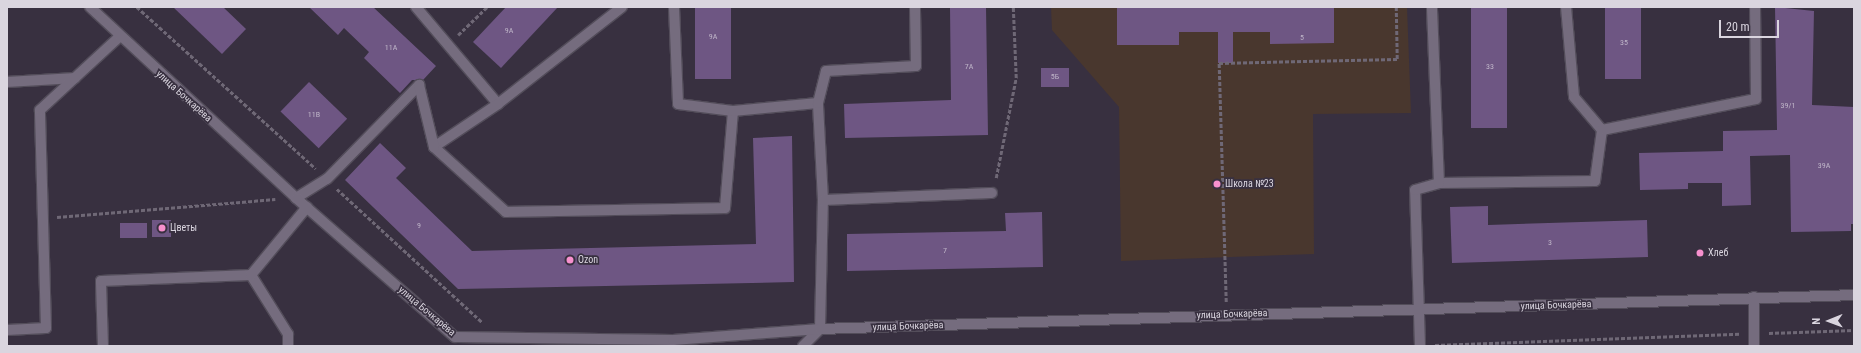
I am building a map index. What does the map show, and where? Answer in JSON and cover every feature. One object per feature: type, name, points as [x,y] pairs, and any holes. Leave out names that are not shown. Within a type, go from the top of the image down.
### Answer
[{"type":"street","name":"улица Бочкарёва","points":[[90,7],[119,37],[456,341],[561,342],[674,340],[820,329],[1226,314],[1419,310],[1754,297],[1854,295]]},
{"type":"street","points":[[416,7],[446,47],[498,104]]},
{"type":"street","points":[[434,147],[498,104],[622,7]]},
{"type":"street","points":[[674,7],[678,104],[732,111],[818,104]]},
{"type":"street","points":[[803,346],[820,329],[823,200],[818,104],[826,71],[916,66],[914,7]]},
{"type":"street","points":[[1432,7],[1439,183]]},
{"type":"street","points":[[1420,346],[1415,190],[1439,183],[1595,181],[1602,130],[1574,97],[1566,7]]},
{"type":"street","points":[[1602,130],[1756,99],[1755,7]]},
{"type":"street","points":[[7,330],[46,328],[40,110],[119,37]]},
{"type":"street","points":[[7,82],[75,78]]},
{"type":"street","points":[[296,198],[327,179],[419,85],[434,147],[506,212],[726,208],[732,111]]},
{"type":"street","points":[[823,200],[992,193]]},
{"type":"street","points":[[104,346],[101,281],[252,275],[307,207]]},
{"type":"street","points":[[252,275],[288,334],[288,346]]},
{"type":"street","points":[[1754,297],[1754,346]]},
{"type":"path","points":[[137,7],[327,179],[462,305]]},
{"type":"path","points":[[446,47],[486,7]]},
{"type":"path","points":[[992,193],[1016,78],[1013,7]]},
{"type":"path","points":[[1226,314],[1219,63],[1397,59],[1396,7]]},
{"type":"path","points":[[42,218],[296,198]]},
{"type":"path","points":[[1388,346],[1854,330]]},
{"type":"shaded area","name":"Школа №23","points":[[1051,7],[1407,7],[1411,113],[1313,114],[1314,254],[1121,261],[1119,107],[1052,30]]},
{"type":"building","points":[[173,7],[223,7],[246,29],[222,54]]},
{"type":"building","points":[[309,7],[373,7],[436,66],[423,80],[412,80],[400,93],[364,58],[369,52],[344,28],[338,35]]},
{"type":"building","points":[[506,7],[558,7],[501,68],[473,42]]},
{"type":"building","points":[[695,7],[731,7],[731,79],[695,79]]},
{"type":"building","points":[[950,7],[986,7],[988,135],[845,138],[844,104],[951,100]]},
{"type":"building","points":[[1117,7],[1334,7],[1334,43],[1270,44],[1270,32],[1233,32],[1233,63],[1218,63],[1218,32],[1179,32],[1179,45],[1117,45]]},
{"type":"building","points":[[1471,7],[1507,7],[1507,128],[1471,128]]},
{"type":"building","points":[[1605,7],[1641,7],[1641,79],[1605,79]]},
{"type":"building","points":[[1775,7],[1814,11],[1812,105],[1854,107],[1854,224],[1851,224],[1851,231],[1791,232],[1790,155],[1750,156],[1751,205],[1722,206],[1722,183],[1688,183],[1688,189],[1640,190],[1639,153],[1723,151],[1723,131],[1777,130]]},
{"type":"building","points":[[1041,68],[1069,68],[1069,87],[1041,87]]},
{"type":"building","points":[[309,82],[347,119],[319,148],[281,111]]},
{"type":"building","points":[[792,136],[794,282],[458,289],[345,180],[380,143],[406,168],[396,178],[472,251],[756,244],[753,138]]},
{"type":"building","points":[[1488,206],[1488,225],[1647,220],[1648,257],[1452,263],[1450,207]]},
{"type":"building","points":[[1042,212],[1043,267],[847,271],[847,234],[1006,231],[1005,213]]},
{"type":"building","name":"Цветы","points":[[152,220],[171,220],[171,237],[152,237]]},
{"type":"building","points":[[120,223],[147,223],[147,238],[120,238]]},
{"type":"place","name":"Школа №23","points":[[1217,184]]},
{"type":"place","name":"Цветы","points":[[162,228]]},
{"type":"place","name":"Хлеб","points":[[1700,253]]},
{"type":"place","name":"Ozon","points":[[570,260]]}]
